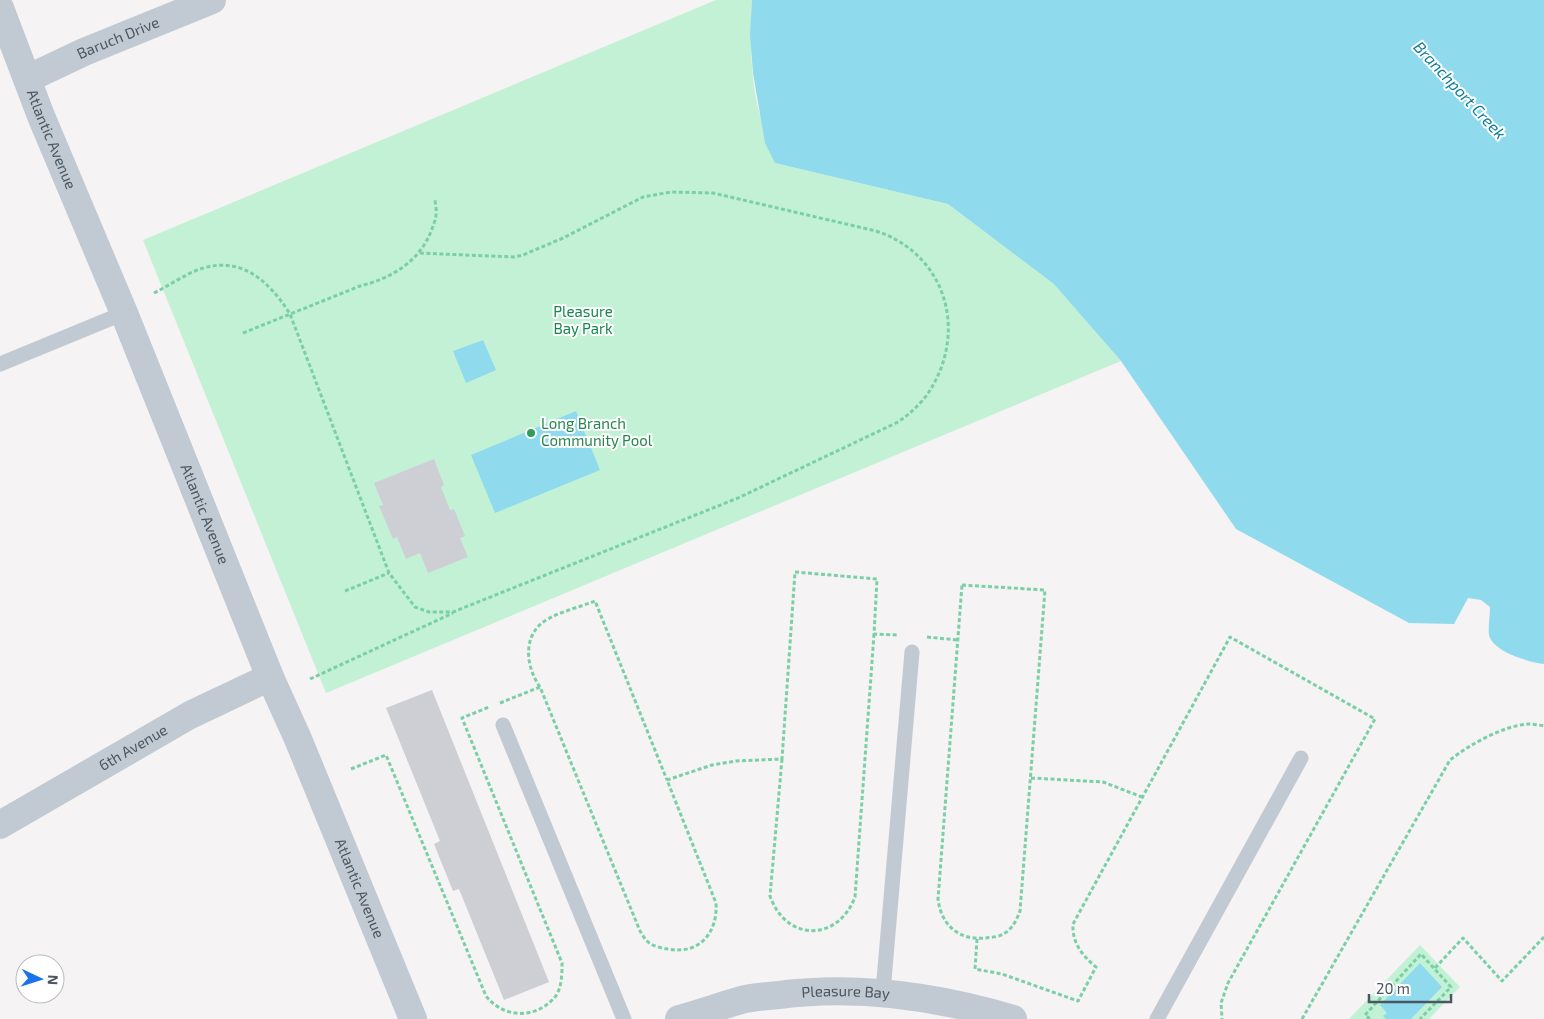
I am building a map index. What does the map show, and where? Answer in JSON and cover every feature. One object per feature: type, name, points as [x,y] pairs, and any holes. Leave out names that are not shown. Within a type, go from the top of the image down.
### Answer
[{"type":"street","name":"Baruch Drive","points":[[27,79],[84,52],[212,0]]},
{"type":"street","name":"Atlantic Avenue","points":[[0,8],[27,79],[124,313],[270,677],[298,739],[413,1019]]},
{"type":"street","name":"6th Avenue","points":[[0,825],[190,715],[270,677]]},
{"type":"street","name":"Pleasure Bay","points":[[679,1019],[746,999],[798,993],[845,991],[883,992],[919,997],[976,1008],[1012,1019]]},
{"type":"lane","points":[[0,364],[124,313]]},
{"type":"lane","points":[[883,992],[912,652]]},
{"type":"lane","points":[[503,725],[624,1019]]},
{"type":"lane","points":[[1157,1019],[1301,758]]},
{"type":"path","points":[[310,679],[453,612],[738,498],[896,423],[924,400],[935,383],[944,361],[948,337],[948,316],[945,300],[932,272],[924,261],[912,251],[889,235],[713,193],[671,192],[643,197],[563,238],[514,257],[418,253]]},
{"type":"path","points":[[242,334],[389,276],[406,265],[424,247],[431,232],[436,215],[435,199]]},
{"type":"path","points":[[154,293],[196,271],[213,266],[244,268],[258,276],[290,314],[389,572],[415,606],[429,612],[453,612]]},
{"type":"path","points":[[345,591],[389,572]]},
{"type":"path","points":[[795,572],[877,579],[854,897],[844,918],[834,925],[823,929],[806,930],[789,924],[780,917],[770,896],[782,759],[795,572]]},
{"type":"path","points":[[962,585],[1045,590],[1020,911],[1011,928],[1004,934],[977,939],[958,934],[948,927],[938,899],[958,640],[962,585]]},
{"type":"path","points":[[595,601],[716,903],[717,915],[711,932],[694,948],[684,951],[656,946],[648,942],[640,931],[540,687],[533,677],[528,655],[533,635],[547,619],[595,601]]},
{"type":"path","points":[[874,634],[902,636]]},
{"type":"path","points":[[921,637],[958,640]]},
{"type":"path","points":[[977,939],[975,969],[1002,974],[1078,1001],[1096,967],[1085,958],[1078,948],[1073,935],[1073,924],[1230,637],[1375,719],[1228,983],[1222,1003],[1222,1019]]},
{"type":"path","points":[[351,769],[386,755],[486,996],[499,1010],[508,1013],[530,1014],[540,1010],[556,996],[560,986],[562,963],[462,718],[540,687]]},
{"type":"path","points":[[1302,1019],[1450,760],[1463,750],[1496,733],[1528,724],[1544,726]]},
{"type":"path","points":[[667,780],[712,765],[736,761],[782,759]]},
{"type":"path","points":[[1031,778],[1102,782],[1142,797]]},
{"type":"path","points":[[1435,968],[1463,938],[1502,981],[1544,937]]},
{"type":"path","points":[[1370,1019],[1365,1014],[1420,954],[1451,987],[1420,1019]]},
{"type":"green space","name":"Pleasure Bay Park","points":[[716,0],[752,0],[751,41],[753,81],[758,108],[775,163],[948,204],[1054,283],[1121,361],[326,693],[143,240]]},
{"type":"green space","points":[[1420,945],[1460,987],[1429,1019],[1349,1019]]},
{"type":"water","name":"Branchport Creek","points":[[752,0],[1544,0],[1544,664],[1512,655],[1492,641],[1489,635],[1490,607],[1481,600],[1468,598],[1454,624],[1409,623],[1236,529],[1121,361],[1054,284],[948,204],[775,163],[765,143],[753,73],[750,35]]},
{"type":"water","points":[[483,340],[496,370],[466,383],[453,351]]},
{"type":"water","points":[[576,411],[600,470],[495,513],[471,455]]},
{"type":"water","points":[[1420,963],[1442,987],[1411,1019],[1386,1019],[1383,1016],[1387,1013],[1380,1005]]},
{"type":"building","points":[[434,459],[444,485],[441,487],[450,510],[454,509],[465,536],[460,538],[468,557],[428,573],[420,553],[406,559],[397,537],[393,539],[379,506],[383,505],[374,483]]},
{"type":"building","points":[[432,690],[549,982],[504,1000],[459,889],[453,891],[434,844],[440,841],[386,708]]},
{"type":"place","name":"Long Branch Community Pool","points":[[531,433]]}]
